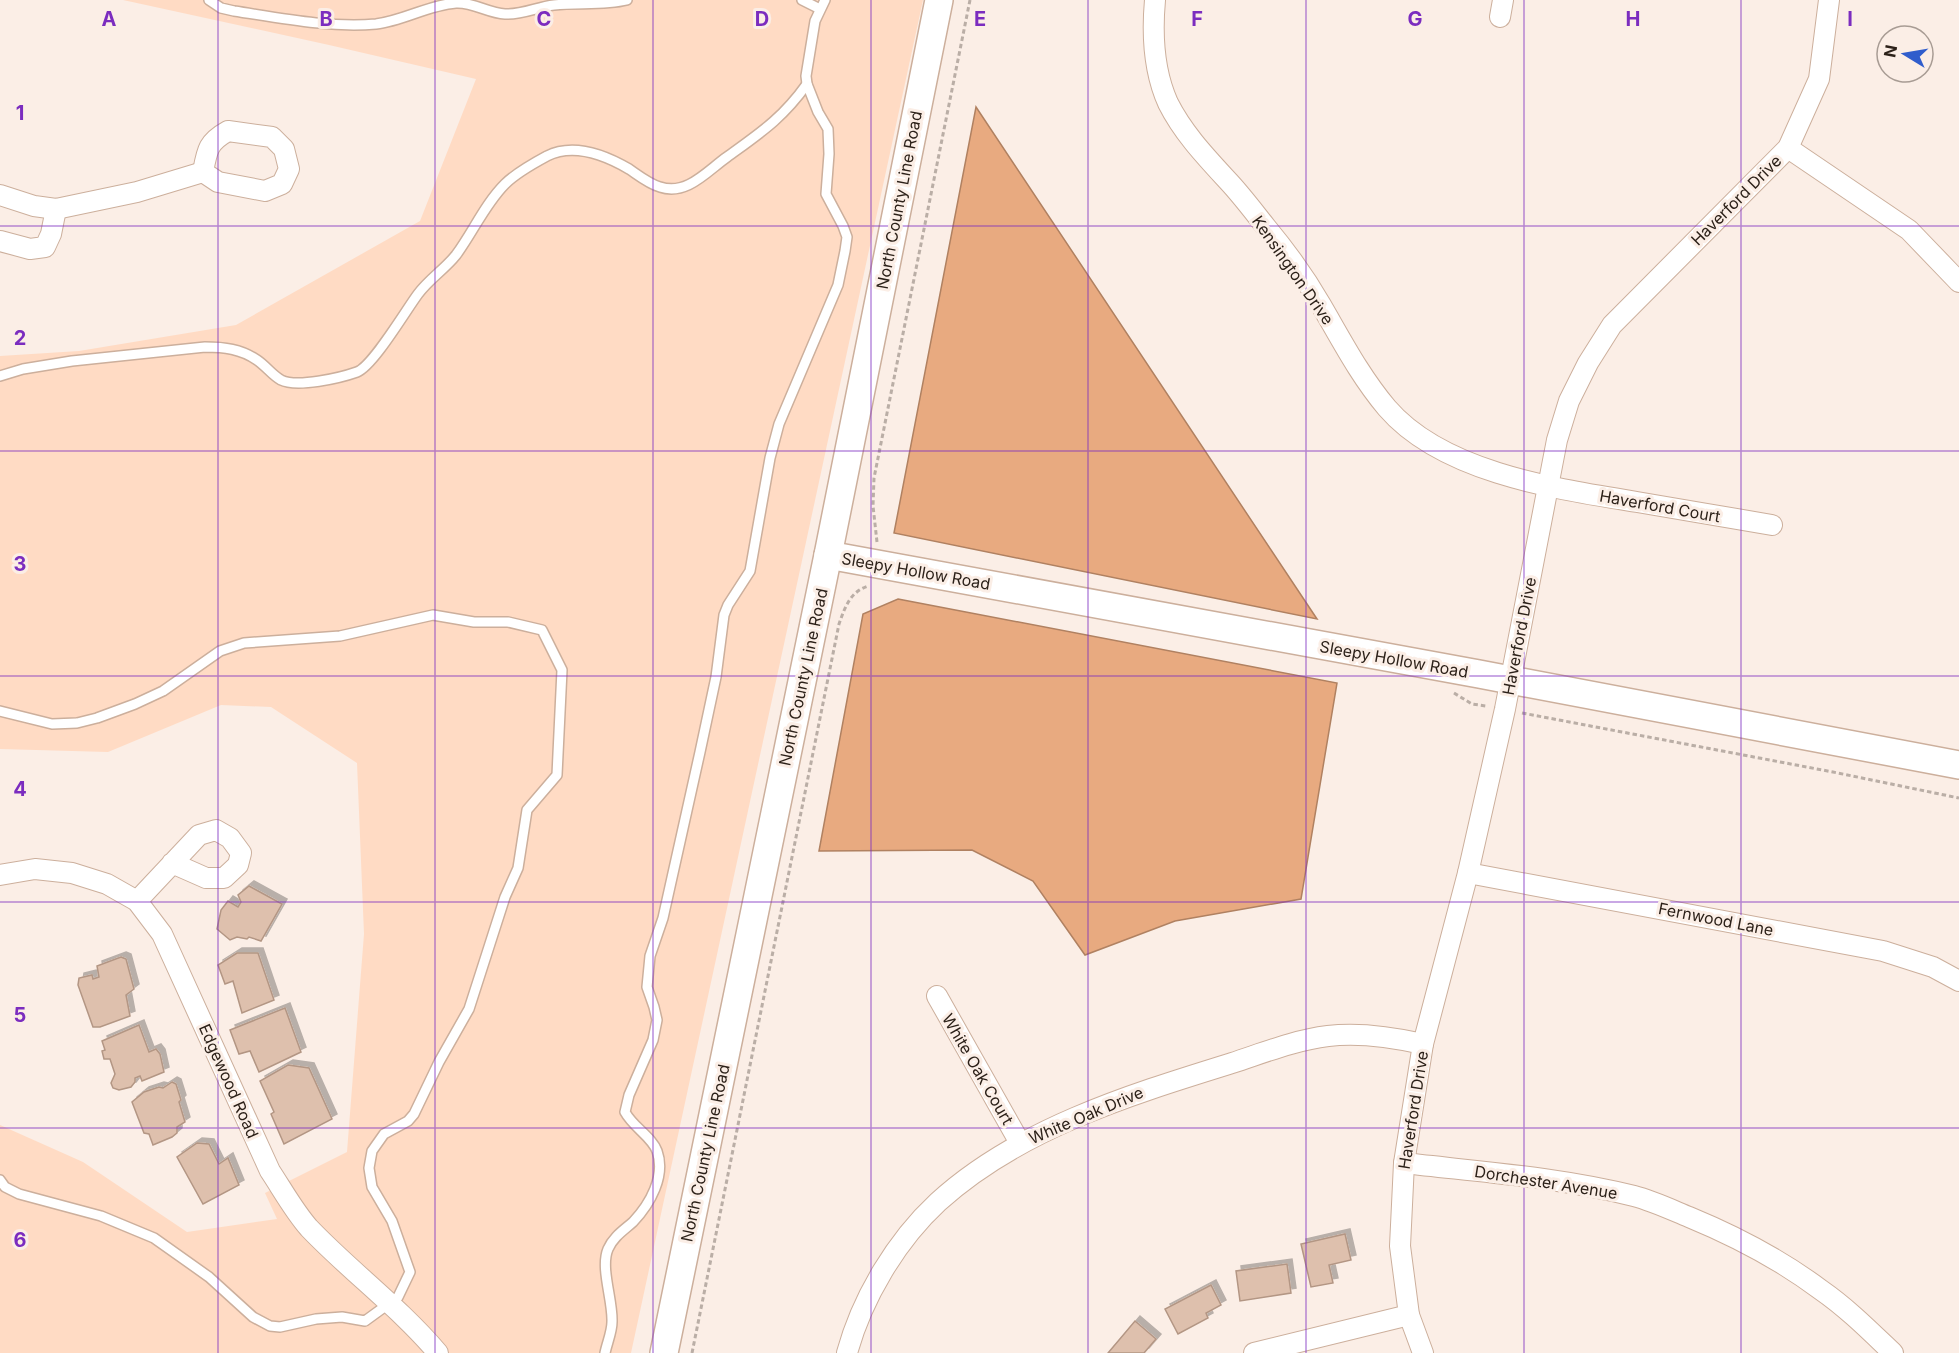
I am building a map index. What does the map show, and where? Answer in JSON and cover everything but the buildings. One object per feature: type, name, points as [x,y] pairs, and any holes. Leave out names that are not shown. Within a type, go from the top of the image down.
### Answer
[{"type":"street","name":"North County Line Road","points":[[664,1353],[939,0]]},
{"type":"street","name":"Kensington Drive","points":[[1155,0],[1155,46],[1168,102],[1183,128],[1202,153],[1270,232],[1314,294],[1364,380],[1389,410],[1407,427],[1442,449],[1474,465],[1548,487]]},
{"type":"street","name":"Haverford Drive","points":[[1422,1353],[1410,1315],[1400,1246],[1404,1163],[1423,1044],[1468,873],[1511,680],[1557,440],[1569,400],[1611,326],[1788,148],[1819,79],[1828,0]]},
{"type":"street","points":[[1788,148],[1909,230],[1959,282]]},
{"type":"street","points":[[0,195],[34,206],[56,209],[137,192],[202,172]]},
{"type":"street","points":[[0,241],[30,249],[45,247],[51,234],[56,209]]},
{"type":"street","name":"Haverford Court","points":[[1548,487],[1772,525]]},
{"type":"street","name":"Sleepy Hollow Road","points":[[828,555],[1959,765]]},
{"type":"street","points":[[137,901],[172,863]]},
{"type":"street","name":"Edgewood Road","points":[[0,875],[36,870],[72,873],[107,884],[137,901],[162,934],[270,1171],[308,1227],[417,1328],[438,1353]]},
{"type":"street","name":"Fernwood Lane","points":[[1468,873],[1883,951],[1933,967],[1959,981]]},
{"type":"street","name":"White Oak Court","points":[[937,996],[1020,1143]]},
{"type":"street","name":"White Oak Drive","points":[[847,1353],[861,1314],[876,1284],[893,1256],[915,1228],[936,1204],[962,1182],[990,1161],[1020,1143],[1142,1091],[1312,1038],[1357,1034],[1390,1037],[1423,1044]]},
{"type":"street","name":"Dorchester Avenue","points":[[1404,1163],[1522,1175],[1586,1185],[1636,1197],[1674,1211],[1715,1228],[1779,1262],[1822,1290],[1858,1319],[1893,1353]]},
{"type":"street","points":[[1254,1353],[1410,1315]]},
{"type":"lane","points":[[209,0],[221,8],[234,11],[319,23],[377,24],[434,7],[459,3],[492,13],[508,15],[554,5],[616,3],[627,0]]},
{"type":"lane","points":[[802,0],[820,9]]},
{"type":"lane","points":[[605,1353],[612,1323],[606,1270],[608,1249],[619,1233],[634,1221],[657,1186],[659,1168],[657,1150],[647,1136],[631,1123],[625,1112],[629,1095],[653,1040],[657,1020],[647,987],[650,956],[663,918],[714,687],[724,615],[750,571],[770,458],[779,424],[837,285],[845,251],[847,237],[826,194],[828,129],[818,112],[806,76],[815,21],[825,0]]},
{"type":"lane","points":[[0,376],[23,369],[72,361],[205,347],[227,348],[258,360],[283,381],[314,382],[360,370],[386,340],[419,293],[455,256],[506,183],[532,165],[549,155],[569,150],[590,153],[607,158],[660,188],[676,189],[692,184],[759,135],[795,101],[807,84]]},
{"type":"lane","points":[[0,711],[52,724],[77,723],[135,704],[163,691],[220,651],[228,648],[268,640],[340,636],[433,615],[474,622],[508,622],[542,630],[562,670],[557,775],[527,810],[518,868],[505,897],[469,1009],[439,1062],[414,1114],[408,1121],[384,1134],[372,1151],[369,1168],[372,1187],[392,1221],[410,1272],[398,1297],[365,1321],[342,1317],[316,1319],[280,1327],[270,1326],[253,1317],[209,1277],[154,1238],[100,1216],[19,1194],[5,1187],[0,1180]]},
{"type":"path","points":[[692,1353],[839,624],[847,602],[860,589],[882,582],[873,506],[874,478],[970,0]]},
{"type":"shaded area","points":[[123,0],[923,0],[631,1353],[0,1353],[0,1125],[83,1162],[187,1232],[277,1219],[265,1193],[347,1152],[364,934],[357,763],[271,707],[221,705],[108,752],[0,749],[0,356],[79,351],[236,325],[420,221],[476,79]]},
{"type":"shaded area","points":[[976,107],[1317,619],[894,533]]},
{"type":"shaded area","points":[[898,599],[1337,683],[1301,899],[1175,921],[1085,955],[1033,881],[972,850],[819,851],[863,614]]}]
